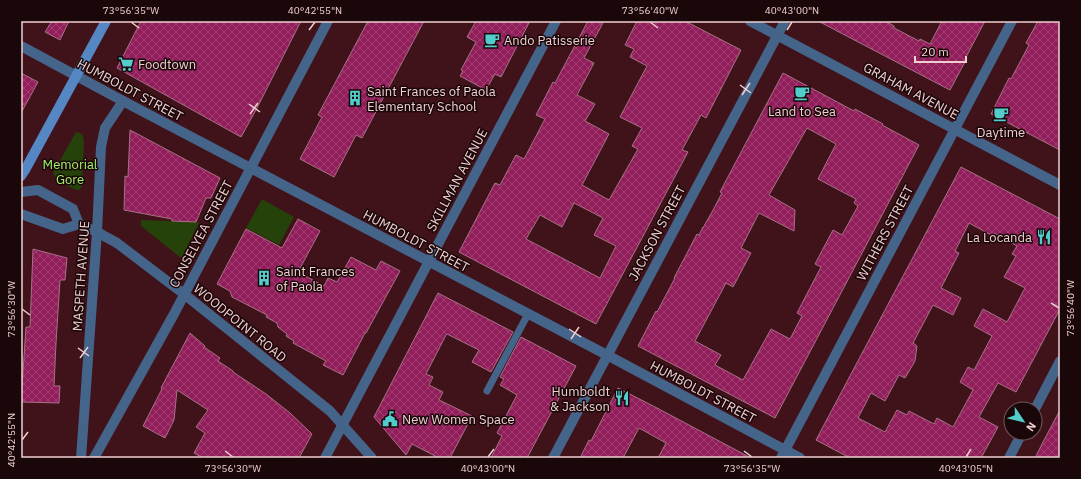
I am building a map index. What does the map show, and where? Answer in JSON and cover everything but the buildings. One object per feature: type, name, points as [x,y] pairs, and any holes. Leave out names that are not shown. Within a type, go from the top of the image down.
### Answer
[{"type":"main road","points":[[21,176],[106,21]]},
{"type":"street","name":"CONSELYEA STREET","points":[[94,458],[184,294],[328,21]]},
{"type":"street","name":"SKILLMAN AVENUE","points":[[325,458],[556,21]]},
{"type":"street","name":"GRAHAM AVENUE","points":[[750,21],[1060,185]]},
{"type":"street","name":"JACKSON STREET","points":[[552,458],[785,21]]},
{"type":"street","name":"WITHERS STREET","points":[[783,454],[1012,21]]},
{"type":"street","name":"HUMBOLDT STREET","points":[[21,46],[428,262],[607,355],[783,454],[800,458]]},
{"type":"street","name":"MASPETH AVENUE","points":[[82,458],[101,147],[105,128],[123,101]]},
{"type":"street","points":[[21,192],[38,190],[74,209],[79,224],[62,229],[21,214]]},
{"type":"street","name":"WOODPOINT ROAD","points":[[79,224],[117,243],[184,294],[330,411],[372,458]]},
{"type":"street","points":[[1039,401],[1060,361]]},
{"type":"street","points":[[1009,458],[1018,441]]},
{"type":"lane","points":[[487,391],[528,314]]},
{"type":"green space","name":"Memorial Gore","points":[[76,132],[82,135],[84,141],[82,186],[79,190],[63,184],[53,173]]},
{"type":"green space","points":[[262,199],[294,217],[279,245],[246,228]]},
{"type":"green space","points":[[141,220],[199,223],[181,258],[141,226]]},
{"type":"place","name":"Ando Patisserie","points":[[492,40]]},
{"type":"place","name":"Foodtown","points":[[126,64]]},
{"type":"place","name":"Land to Sea","points":[[802,93]]},
{"type":"place","name":"Saint Frances of Paola Elementary School","points":[[355,98]]},
{"type":"place","name":"Daytime","points":[[1001,114]]},
{"type":"place","name":"La Locanda","points":[[1044,237]]},
{"type":"place","name":"Saint Frances of Paola","points":[[264,278]]},
{"type":"place","name":"Humboldt & Jackson","points":[[622,398]]},
{"type":"place","name":"New Women Space","points":[[390,419]]}]
